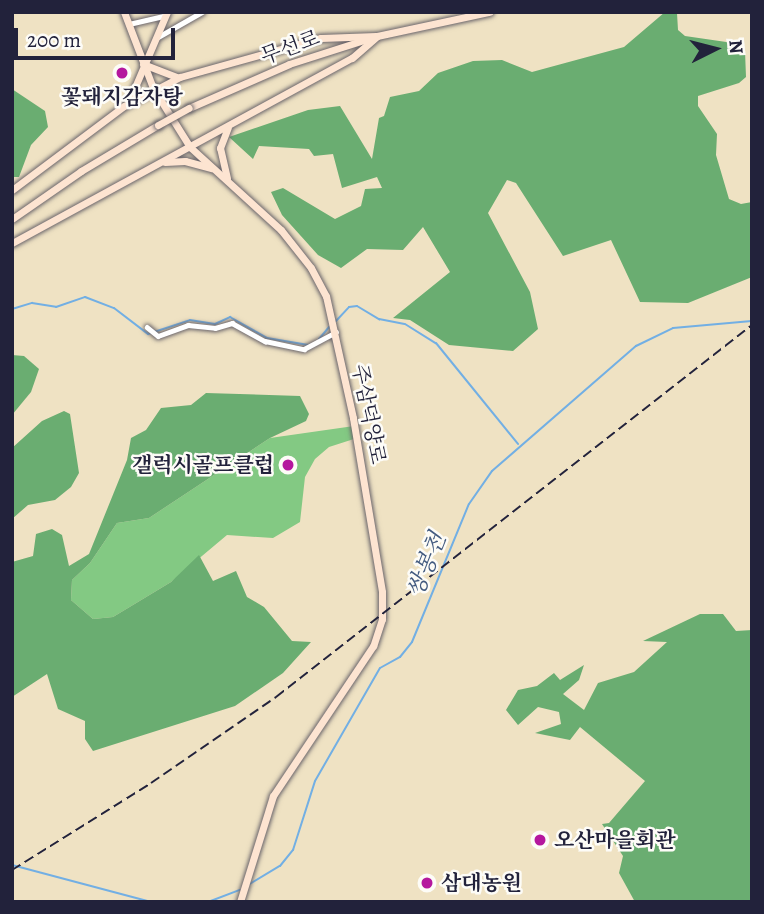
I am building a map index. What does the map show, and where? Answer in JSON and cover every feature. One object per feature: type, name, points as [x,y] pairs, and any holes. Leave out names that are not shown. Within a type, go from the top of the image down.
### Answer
[{"type":"street","name":"주삼덕양로","points":[[124,12],[153,88],[190,147],[228,179],[299,251],[321,284],[336,331],[378,560],[382,619],[367,657],[273,796],[240,902]]},
{"type":"street","points":[[158,37],[202,12]]},
{"type":"street","name":"무선로","points":[[12,219],[81,170],[158,125],[189,108],[289,64],[377,36],[489,12]]},
{"type":"street","points":[[127,25],[166,14]]},
{"type":"street","points":[[124,106],[134,94],[142,64],[158,37],[166,14]]},
{"type":"street","points":[[12,190],[124,106],[153,88],[180,77],[321,38],[377,36]]},
{"type":"street","points":[[12,243],[352,58],[377,36]]},
{"type":"street","points":[[142,64],[180,77]]},
{"type":"street","points":[[228,179],[220,148],[230,125]]},
{"type":"street","points":[[158,163],[185,161],[216,169]]},
{"type":"street","points":[[147,327],[157,335],[188,325],[215,328],[232,323],[265,341],[304,349],[336,331]]},
{"type":"green space","points":[[665,12],[677,13],[678,30],[685,36],[740,44],[745,51],[746,77],[739,83],[698,96],[698,106],[717,134],[716,155],[729,199],[741,204],[752,202],[752,277],[688,303],[640,302],[611,240],[563,256],[516,183],[507,180],[488,213],[530,292],[538,329],[513,351],[449,345],[410,320],[393,318],[450,272],[423,227],[403,250],[367,249],[341,268],[318,255],[282,215],[271,192],[283,188],[335,219],[361,206],[365,189],[382,188],[377,177],[342,188],[333,154],[314,156],[309,149],[259,146],[253,159],[229,137],[308,110],[340,106],[372,159],[379,118],[384,116],[390,97],[419,91],[438,73],[473,61],[502,60],[532,72],[624,47]]},
{"type":"green space","points":[[12,89],[45,111],[48,127],[31,145],[19,177],[12,177]]},
{"type":"green space","points":[[12,355],[24,356],[39,369],[31,392],[12,415]]},
{"type":"green space","points":[[206,393],[300,396],[309,414],[306,421],[270,438],[149,518],[117,523],[90,563],[72,580],[71,600],[93,619],[113,617],[171,582],[199,555],[213,581],[236,571],[247,597],[264,607],[292,641],[311,642],[283,673],[235,706],[93,751],[85,739],[85,721],[58,709],[47,674],[12,697],[12,562],[33,556],[36,534],[52,529],[62,535],[69,566],[89,554],[127,460],[131,438],[146,430],[161,408],[191,405]]},
{"type":"green space","points":[[64,411],[70,414],[79,473],[71,487],[55,500],[28,505],[12,519],[12,448],[42,421]]},
{"type":"green space","name":"갤럭시골프클럽","points":[[354,426],[357,438],[329,447],[315,459],[305,477],[300,522],[273,538],[227,535],[171,582],[113,617],[93,619],[71,600],[72,580],[90,563],[117,523],[149,518],[270,438]]},
{"type":"green space","points":[[700,614],[723,614],[736,631],[752,630],[752,902],[635,902],[619,873],[623,856],[602,824],[609,823],[645,781],[580,727],[570,740],[535,733],[561,724],[559,712],[538,707],[518,725],[506,710],[518,690],[537,686],[554,673],[560,680],[584,665],[579,680],[563,694],[584,710],[598,683],[634,672],[667,642],[643,641]]},
{"type":"waterway","points":[[12,309],[32,303],[56,307],[85,297],[114,308],[148,334],[190,320],[215,324],[230,317],[267,338],[308,345]]},
{"type":"waterway","points":[[336,321],[349,307],[357,306],[379,319],[405,324],[436,343],[518,444]]},
{"type":"waterway","name":"쌍봉천","points":[[248,885],[280,866],[293,850],[315,781],[380,668],[400,657],[412,642],[469,504],[492,471],[636,346],[673,328],[752,321]]},
{"type":"waterway","points":[[319,339],[329,327]]},
{"type":"waterway","name":"쌍봉천","points":[[12,865],[151,902]]},
{"type":"waterway","name":"쌍봉천","points":[[208,902],[240,890]]},
{"type":"railway","points":[[12,870],[151,783],[276,697],[752,325]]},
{"type":"place","name":"꽃돼지감자탕","points":[[122,73]]},
{"type":"place","name":"갤럭시골프클럽","points":[[288,465]]},
{"type":"place","name":"오산마을회관","points":[[540,840]]},
{"type":"place","name":"삼대농원","points":[[427,883]]}]
